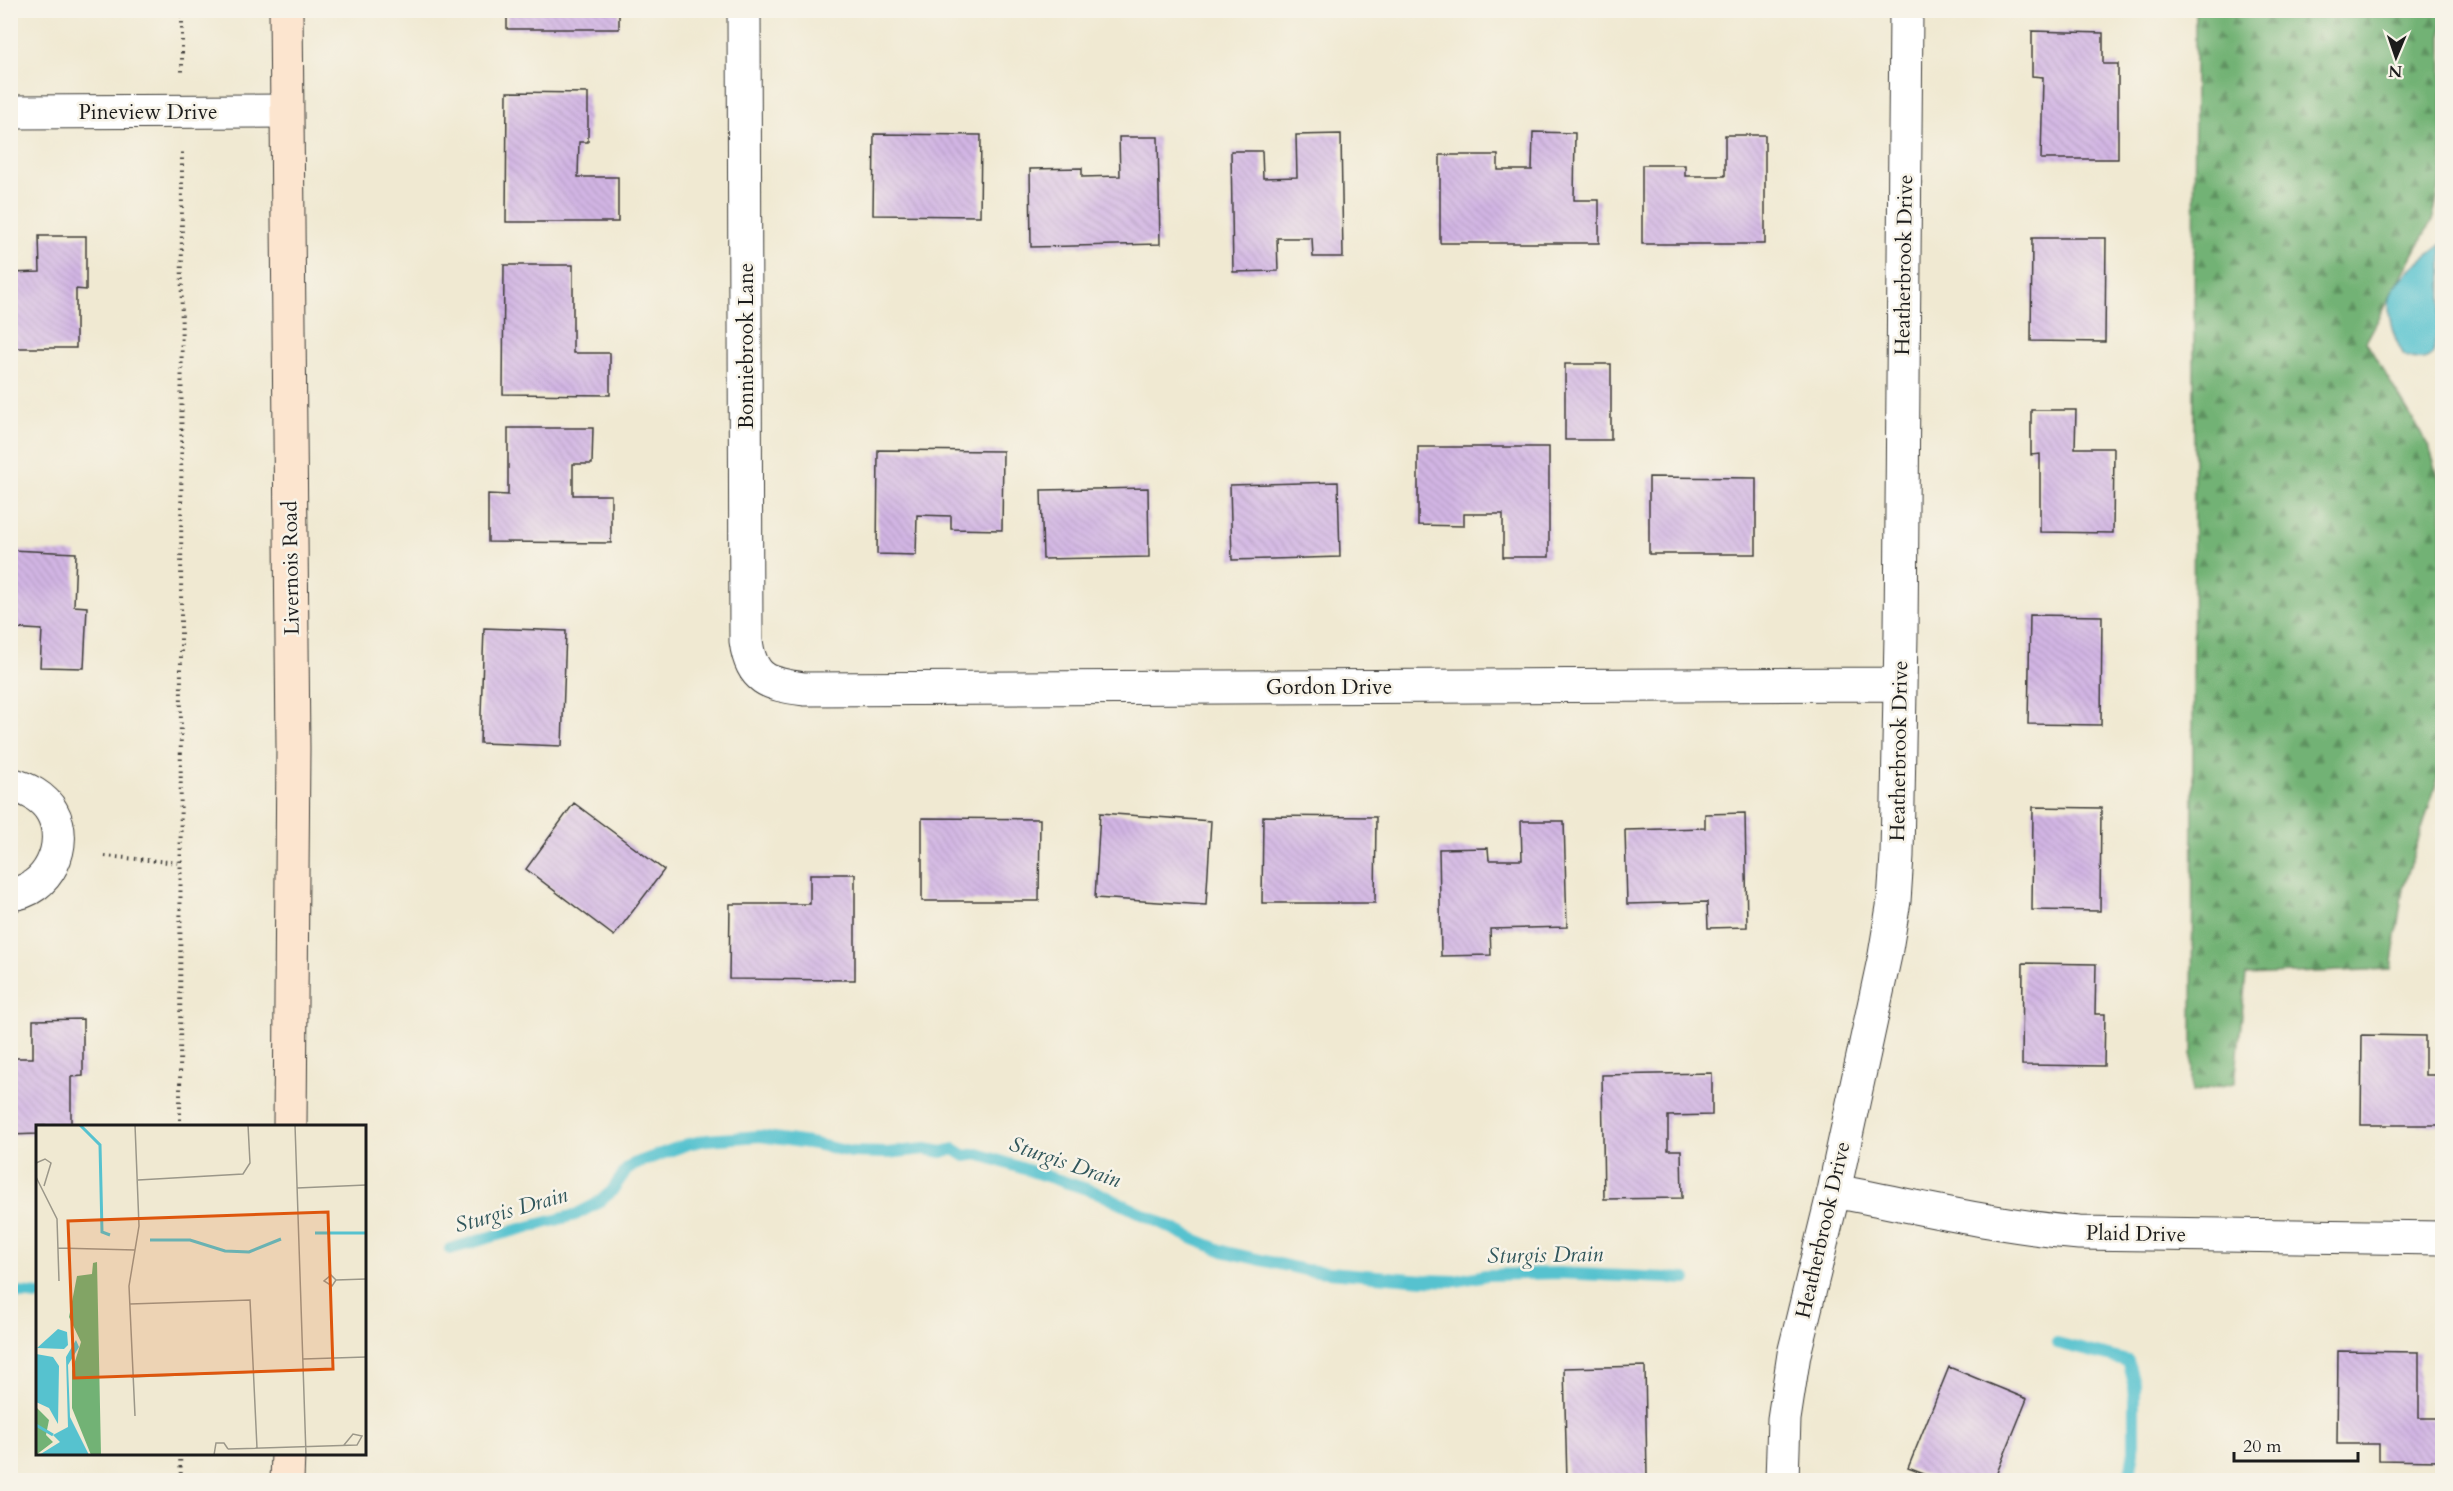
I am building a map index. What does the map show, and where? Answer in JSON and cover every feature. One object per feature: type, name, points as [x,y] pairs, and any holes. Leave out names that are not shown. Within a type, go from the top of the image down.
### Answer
[{"type":"main road","name":"Livernois Road","points":[[286,10],[293,748],[290,1125]]},
{"type":"main road","points":[[287,1480],[288,1455]]},
{"type":"street","name":"Bonniebrook Lane","points":[[744,10],[746,641],[748,658],[760,678]]},
{"type":"street","name":"Heatherbrook Drive","points":[[1782,1480],[1784,1419],[1794,1354],[1833,1191],[1885,955],[1894,901],[1900,684],[1906,10]]},
{"type":"street","name":"Pineview Drive","points":[[10,112],[286,111]]},
{"type":"street","name":"Gordon Drive","points":[[760,678],[780,686],[804,689],[1900,684]]},
{"type":"street","points":[[10,784],[35,794],[52,812],[59,837],[54,861],[40,882],[18,894],[10,894]]},
{"type":"street","name":"Plaid Drive","points":[[1833,1191],[2023,1228],[2079,1233],[2442,1238]]},
{"type":"path","points":[[182,10],[182,74]]},
{"type":"path","points":[[180,1125],[182,141]]},
{"type":"path","points":[[105,856],[179,863]]},
{"type":"path","points":[[180,1455],[180,1480]]},
{"type":"green space","points":[[2195,11],[2442,11],[2442,174],[2433,218],[2366,342],[2429,446],[2442,489],[2442,765],[2403,889],[2391,969],[2246,975],[2235,1083],[2192,1092]]},
{"type":"water","points":[[2442,244],[2442,306],[2433,354],[2423,359],[2416,359],[2404,355],[2397,341],[2391,325],[2390,300],[2395,286],[2414,266]]},
{"type":"building","points":[[507,10],[619,10],[619,29],[507,29]]},
{"type":"building","points":[[2032,31],[2103,33],[2103,64],[2118,64],[2118,159],[2041,159],[2043,77],[2032,76]]},
{"type":"building","points":[[507,92],[588,93],[588,142],[579,142],[578,177],[618,177],[618,222],[506,222]]},
{"type":"building","points":[[1533,132],[1575,133],[1574,200],[1599,200],[1599,243],[1440,243],[1440,155],[1498,155],[1498,170],[1532,170]]},
{"type":"building","points":[[874,134],[981,135],[980,216],[873,215]]},
{"type":"building","points":[[1341,134],[1343,257],[1313,257],[1312,238],[1277,238],[1278,271],[1233,272],[1231,151],[1262,151],[1263,178],[1297,177],[1296,135]]},
{"type":"building","points":[[1725,135],[1765,135],[1765,244],[1642,244],[1642,165],[1685,165],[1685,176],[1725,176]]},
{"type":"building","points":[[1119,137],[1158,137],[1160,244],[1031,247],[1030,169],[1082,168],[1082,177],[1120,176]]},
{"type":"building","points":[[39,236],[86,236],[86,290],[76,289],[76,348],[10,348],[10,273],[40,272]]},
{"type":"building","points":[[2032,238],[2106,238],[2105,342],[2031,341]]},
{"type":"building","points":[[504,265],[573,265],[573,353],[610,353],[610,395],[503,394]]},
{"type":"building","points":[[1565,364],[1611,364],[1611,440],[1565,440]]},
{"type":"building","points":[[2031,410],[2076,410],[2075,448],[2114,448],[2113,533],[2040,532],[2040,454],[2031,455]]},
{"type":"building","points":[[508,428],[593,428],[592,464],[573,464],[573,495],[611,495],[611,543],[488,542],[488,494],[508,495]]},
{"type":"building","points":[[1418,447],[1549,447],[1549,557],[1503,557],[1503,514],[1464,514],[1464,526],[1418,525]]},
{"type":"building","points":[[878,450],[1003,451],[1002,530],[951,529],[951,516],[917,515],[916,555],[877,554]]},
{"type":"building","points":[[1649,477],[1756,478],[1756,554],[1649,554]]},
{"type":"building","points":[[1338,482],[1340,557],[1232,560],[1230,485]]},
{"type":"building","points":[[1148,488],[1149,557],[1043,559],[1041,490]]},
{"type":"building","points":[[10,550],[76,553],[74,606],[87,607],[84,668],[40,667],[42,630],[10,628]]},
{"type":"building","points":[[2030,615],[2102,616],[2101,725],[2028,724]]},
{"type":"building","points":[[484,628],[566,631],[562,746],[480,743]]},
{"type":"building","points":[[574,803],[664,870],[614,936],[526,869]]},
{"type":"building","points":[[2033,807],[2101,808],[2100,911],[2032,910]]},
{"type":"building","points":[[1100,813],[1211,821],[1206,905],[1095,898]]},
{"type":"building","points":[[1745,813],[1747,927],[1708,928],[1707,902],[1627,904],[1625,830],[1705,828],[1705,814]]},
{"type":"building","points":[[1263,816],[1376,817],[1375,903],[1262,903]]},
{"type":"building","points":[[922,818],[1040,819],[1039,901],[922,901]]},
{"type":"building","points":[[1521,821],[1564,821],[1567,927],[1490,929],[1491,955],[1441,956],[1439,849],[1488,848],[1489,860],[1522,860]]},
{"type":"building","points":[[810,874],[855,874],[855,980],[729,979],[730,904],[810,904]]},
{"type":"building","points":[[2023,963],[2096,964],[2095,1014],[2105,1014],[2104,1066],[2022,1065]]},
{"type":"building","points":[[83,1019],[83,1076],[71,1077],[71,1125],[36,1125],[36,1134],[10,1135],[10,1058],[33,1058],[33,1020]]},
{"type":"building","points":[[2362,1035],[2425,1036],[2425,1075],[2441,1075],[2441,1125],[2361,1125]]},
{"type":"building","points":[[1712,1073],[1712,1115],[1668,1116],[1668,1150],[1681,1150],[1682,1198],[1604,1199],[1602,1075]]},
{"type":"building","points":[[2338,1351],[2419,1352],[2419,1418],[2440,1418],[2439,1461],[2379,1460],[2379,1444],[2337,1444]]},
{"type":"building","points":[[1645,1366],[1647,1476],[1615,1476],[1615,1480],[1567,1480],[1564,1368]]},
{"type":"building","points":[[1949,1367],[2027,1399],[1994,1480],[1940,1480],[1908,1468]]},
{"type":"waterway","name":"Sturgis Drain","points":[[450,1249],[575,1215],[596,1204],[611,1192],[627,1169],[634,1164],[688,1144],[707,1140],[760,1136],[850,1152],[887,1153],[925,1149],[942,1152],[954,1149],[965,1156],[978,1154],[1099,1193],[1226,1252],[1305,1270],[1456,1281],[1486,1275],[1559,1273],[1686,1279]]},
{"type":"waterway","name":"Sturgis Drain","points":[[10,1292],[36,1295]]},
{"type":"waterway","name":"Sturgis Drain","points":[[2057,1343],[2128,1361],[2134,1383],[2134,1451],[2129,1480]]}]
